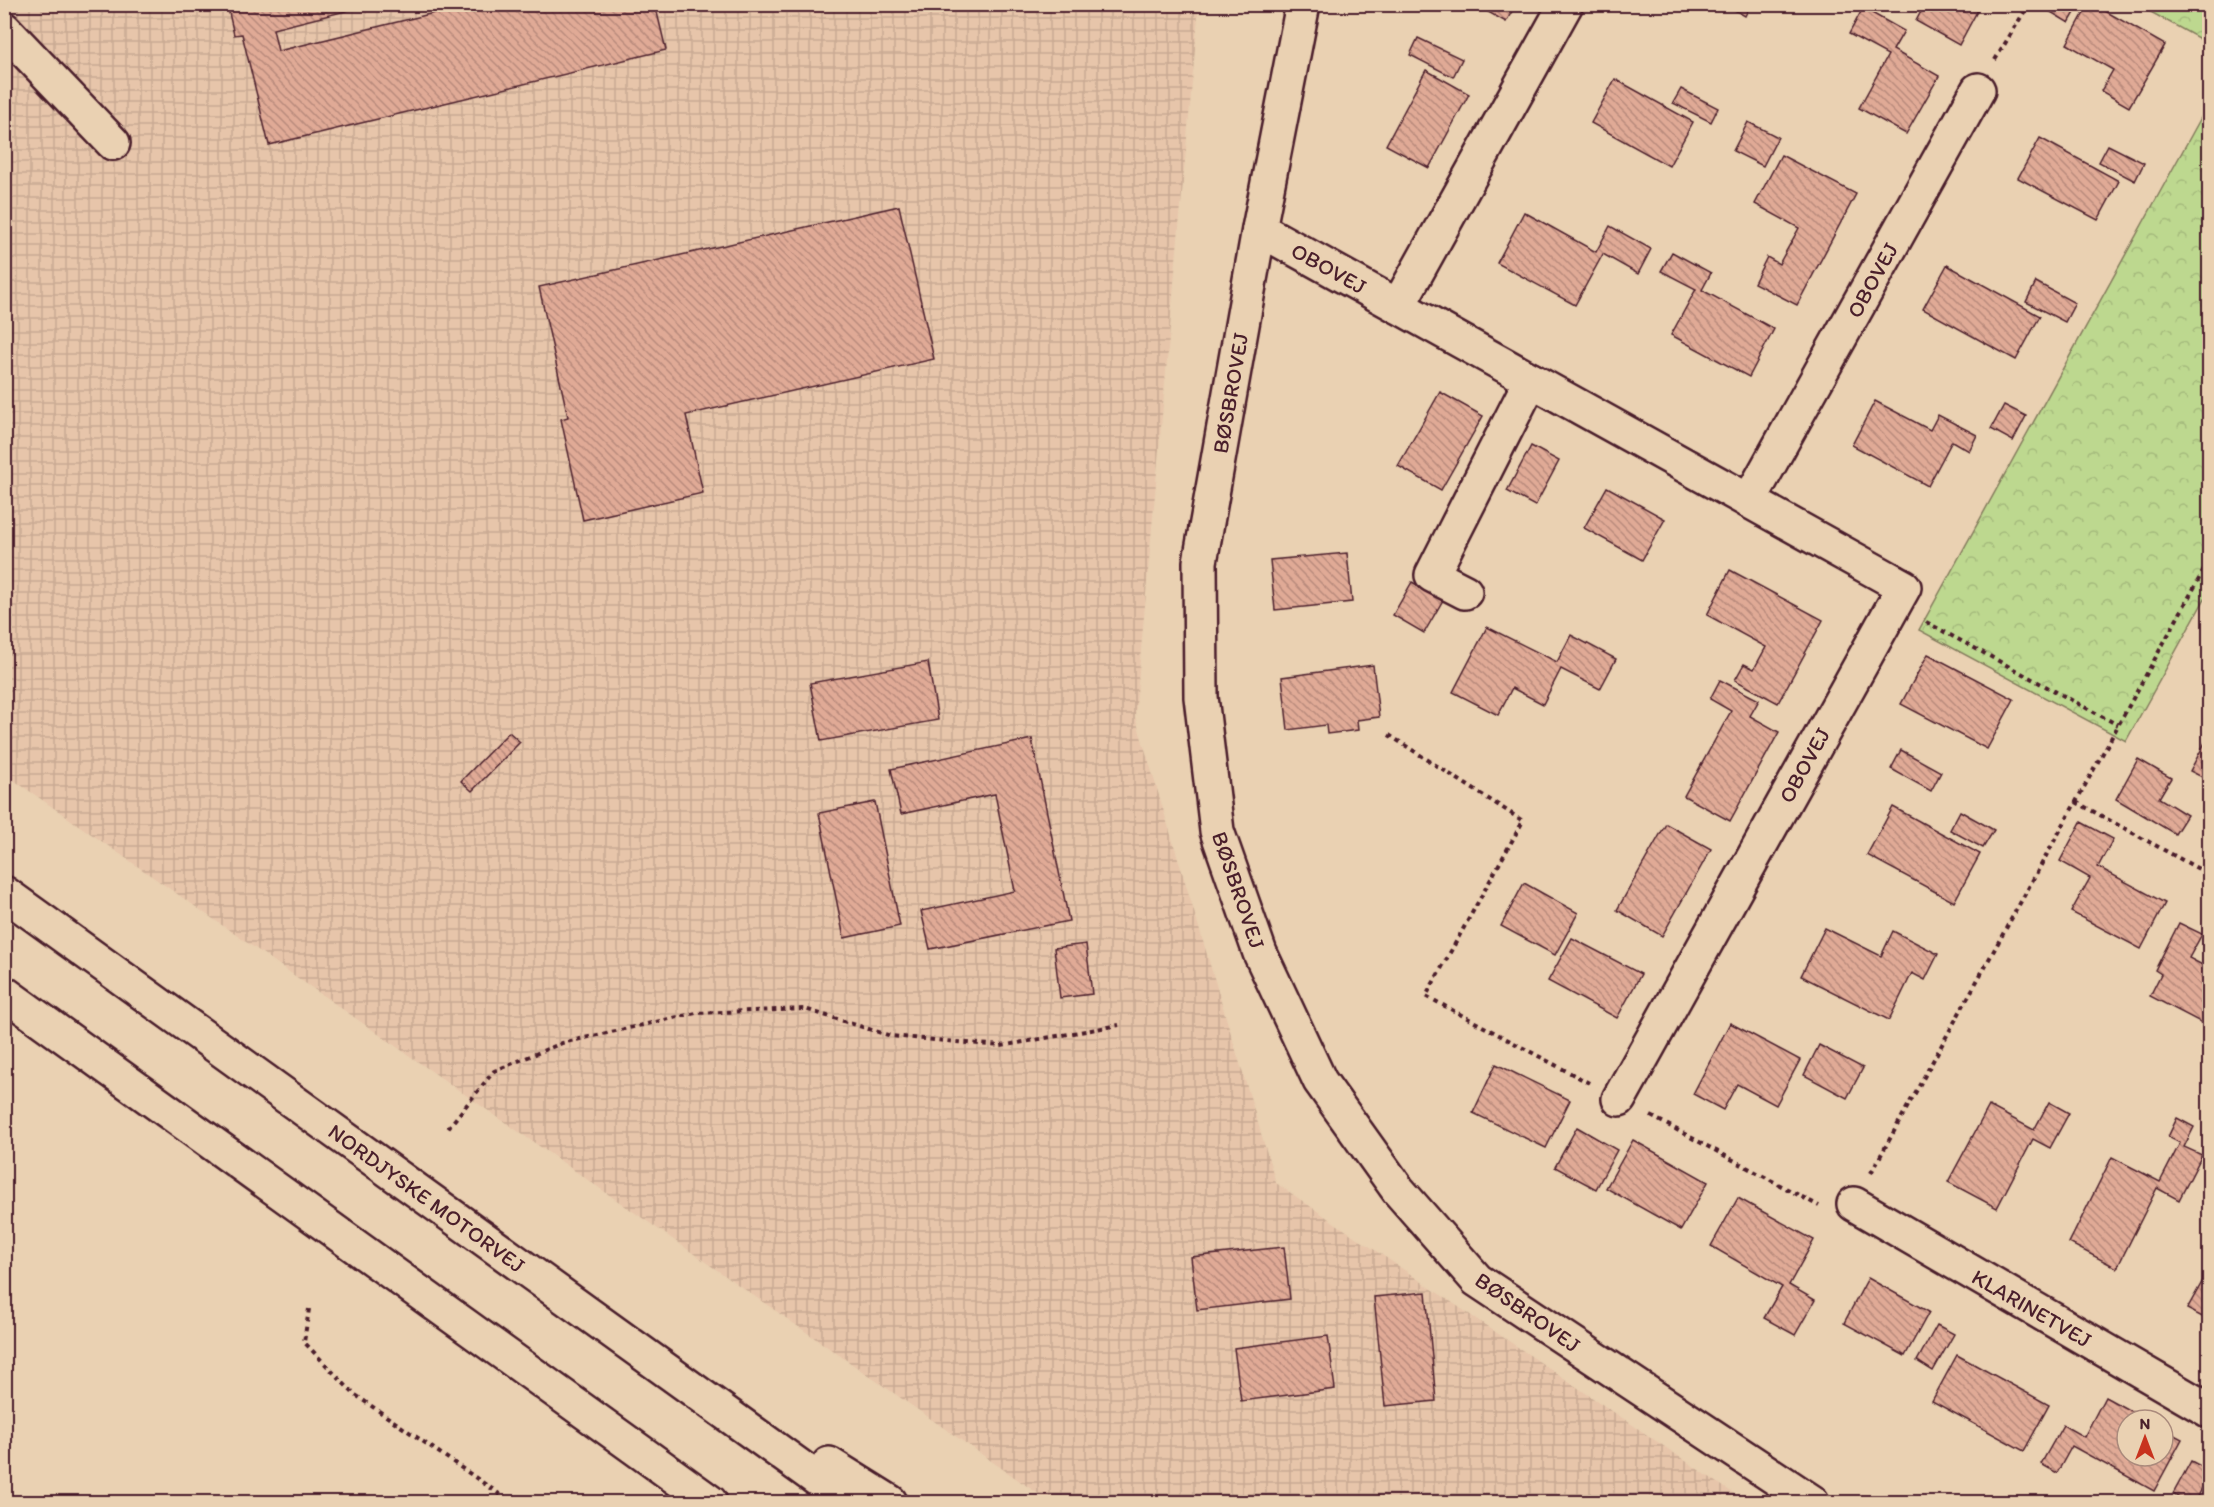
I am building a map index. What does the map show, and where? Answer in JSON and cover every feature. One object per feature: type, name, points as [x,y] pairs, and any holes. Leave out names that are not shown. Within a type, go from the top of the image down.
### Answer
[{"type":"main road","name":"BØSBROVEJ","points":[[1304,4],[1259,229],[1200,562],[1202,697],[1217,831],[1260,953],[1320,1082],[1398,1190],[1477,1280],[1812,1503]]},
{"type":"main road","points":[[1398,306],[1566,4]]},
{"type":"main road","points":[[4,29],[113,143]]},
{"type":"main road","name":"OBOVEJ","points":[[1749,501],[1978,90]]},
{"type":"main road","name":"OBOVEJ","points":[[1259,229],[1904,587],[1619,1099]]},
{"type":"main road","points":[[1465,592],[1432,575],[1531,380]]},
{"type":"main road","name":"NORDJYSKE MOTORVEJ","points":[[4,893],[849,1503]]},
{"type":"main road","points":[[4,993],[710,1503]]},
{"type":"main road","name":"KLARINETVEJ","points":[[1854,1204],[2210,1411]]},
{"type":"main road","points":[[522,1267],[890,1503]]},
{"type":"path","points":[[1978,90],[2029,4]]},
{"type":"path","points":[[1389,735],[1523,820],[1426,996],[1845,1220],[2210,559]]},
{"type":"path","points":[[1894,604],[2118,725]]},
{"type":"path","points":[[2076,802],[2210,877]]},
{"type":"path","points":[[448,1128],[494,1071],[562,1043],[696,1013],[805,1009],[891,1036],[1002,1046],[1119,1025]]},
{"type":"path","points":[[309,1309],[304,1342],[354,1394],[512,1503]]},
{"type":"shaded area","points":[[5,5],[1199,5],[1135,716],[1276,1183],[1746,1502],[1050,1502],[5,774]]},
{"type":"green space","points":[[2138,5],[2209,5],[2209,44]]},
{"type":"green space","points":[[2209,103],[2209,591],[2126,741],[1919,630]]},
{"type":"building","points":[[227,4],[374,4],[273,29],[278,51],[471,4],[655,4],[666,50],[269,145],[242,34],[234,35]]},
{"type":"building","points":[[1474,4],[1516,4],[1506,22]]},
{"type":"building","points":[[1724,4],[1751,4],[1745,16]]},
{"type":"building","points":[[1925,4],[1981,4],[1959,45],[1916,21]]},
{"type":"building","points":[[2046,4],[2080,4],[2069,23],[2044,8]]},
{"type":"building","points":[[2089,4],[2093,4],[2165,45],[2129,107],[2101,91],[2113,70],[2067,44]]},
{"type":"building","points":[[1863,8],[1904,31],[1893,50],[1939,76],[1906,134],[1859,108],[1888,55],[1849,34]]},
{"type":"building","points":[[1418,38],[1462,59],[1453,77],[1410,55]]},
{"type":"building","points":[[1426,70],[1469,94],[1429,168],[1386,145]]},
{"type":"building","points":[[1615,79],[1693,122],[1669,166],[1591,123]]},
{"type":"building","points":[[1681,89],[1718,108],[1711,122],[1673,103]]},
{"type":"building","points":[[1748,122],[1778,137],[1763,166],[1733,151]]},
{"type":"building","points":[[2040,138],[2119,181],[2098,220],[2018,178]]},
{"type":"building","points":[[2108,145],[2144,163],[2135,181],[2099,162]]},
{"type":"building","points":[[1781,155],[1856,194],[1797,305],[1754,283],[1767,257],[1779,264],[1799,228],[1755,204]]},
{"type":"building","points":[[899,206],[934,359],[686,415],[703,493],[583,520],[561,419],[568,417],[539,287]]},
{"type":"building","points":[[1524,212],[1596,252],[1610,226],[1651,249],[1638,274],[1603,254],[1575,305],[1497,263]]},
{"type":"building","points":[[1672,252],[1711,273],[1702,290],[1774,329],[1749,377],[1671,335],[1696,289],[1661,271]]},
{"type":"building","points":[[1947,265],[2040,316],[2016,360],[1923,309]]},
{"type":"building","points":[[2036,282],[2075,303],[2065,322],[2026,302]]},
{"type":"building","points":[[1440,392],[1483,416],[1441,490],[1398,466]]},
{"type":"building","points":[[1875,401],[1930,430],[1938,415],[1977,435],[1969,451],[1952,441],[1928,486],[1852,445]]},
{"type":"building","points":[[2004,405],[2026,416],[2013,441],[1991,429]]},
{"type":"building","points":[[1531,446],[1559,461],[1535,506],[1507,491]]},
{"type":"building","points":[[1607,487],[1665,519],[1642,560],[1584,528]]},
{"type":"building","points":[[1347,553],[1352,602],[1275,610],[1270,560]]},
{"type":"building","points":[[1730,570],[1823,620],[1778,703],[1735,680],[1744,664],[1754,669],[1766,647],[1707,615]]},
{"type":"building","points":[[1412,582],[1443,600],[1424,633],[1393,615]]},
{"type":"building","points":[[1487,627],[1557,662],[1571,635],[1616,659],[1600,689],[1561,669],[1543,704],[1512,688],[1498,715],[1453,692]]},
{"type":"building","points":[[1928,654],[2014,699],[1987,749],[1901,704]]},
{"type":"building","points":[[928,662],[938,720],[821,741],[810,683]]},
{"type":"building","points":[[1373,665],[1379,717],[1357,720],[1358,730],[1327,734],[1326,725],[1288,730],[1282,677]]},
{"type":"building","points":[[1720,680],[1759,700],[1750,716],[1779,732],[1730,821],[1684,796],[1731,711],[1710,699]]},
{"type":"building","points":[[509,732],[520,742],[472,791],[461,781]]},
{"type":"building","points":[[2210,733],[2210,781],[2190,771]]},
{"type":"building","points":[[1032,739],[1069,921],[930,949],[921,911],[1015,891],[995,794],[901,814],[891,769]]},
{"type":"building","points":[[1901,750],[1941,772],[1931,791],[1891,769]]},
{"type":"building","points":[[2138,759],[2171,778],[2159,798],[2187,815],[2175,834],[2116,799]]},
{"type":"building","points":[[875,802],[900,926],[844,938],[819,813]]},
{"type":"building","points":[[1893,807],[1980,854],[1954,902],[1867,855]]},
{"type":"building","points":[[1960,811],[1994,830],[1983,848],[1950,830]]},
{"type":"building","points":[[2081,822],[2113,839],[2098,867],[2165,903],[2141,949],[2071,912],[2090,878],[2060,861]]},
{"type":"building","points":[[1666,824],[1711,849],[1662,936],[1617,910]]},
{"type":"building","points":[[1524,883],[1578,913],[1555,955],[1501,926]]},
{"type":"building","points":[[2179,923],[2202,934],[2189,958],[2210,969],[2210,1027],[2150,996],[2161,974],[2155,970]]},
{"type":"building","points":[[1825,928],[1881,956],[1893,931],[1938,954],[1925,980],[1912,973],[1889,1020],[1801,976]]},
{"type":"building","points":[[1572,938],[1641,974],[1617,1018],[1548,981]]},
{"type":"building","points":[[1086,944],[1092,994],[1060,998],[1054,948]]},
{"type":"building","points":[[1730,1023],[1800,1060],[1776,1105],[1737,1084],[1723,1110],[1693,1094]]},
{"type":"building","points":[[1819,1045],[1863,1068],[1847,1098],[1804,1075]]},
{"type":"building","points":[[1496,1064],[1570,1100],[1546,1148],[1473,1113]]},
{"type":"building","points":[[2049,1102],[2069,1113],[2050,1148],[2033,1139],[1997,1208],[1948,1182],[1989,1106],[2034,1130]]},
{"type":"building","points":[[2177,1118],[2194,1127],[2184,1147],[2202,1155],[2179,1200],[2157,1188],[2117,1268],[2069,1243],[2112,1157],[2160,1182],[2180,1143],[2168,1137]]},
{"type":"building","points":[[1577,1127],[1617,1150],[1596,1189],[1555,1167]]},
{"type":"building","points":[[1633,1140],[1708,1182],[1681,1230],[1606,1188]]},
{"type":"building","points":[[1738,1198],[1814,1240],[1789,1285],[1815,1300],[1795,1335],[1764,1318],[1782,1287],[1711,1246]]},
{"type":"building","points":[[1284,1247],[1290,1299],[1197,1310],[1191,1257]]},
{"type":"building","points":[[2210,1268],[2210,1321],[2187,1309]]},
{"type":"building","points":[[1868,1278],[1929,1312],[1905,1356],[1844,1323]]},
{"type":"building","points":[[1426,1292],[1436,1401],[1385,1406],[1374,1297]]},
{"type":"building","points":[[1937,1325],[1954,1334],[1933,1371],[1917,1361]]},
{"type":"building","points":[[1328,1336],[1335,1389],[1241,1401],[1234,1348]]},
{"type":"building","points":[[1957,1355],[2049,1405],[2024,1451],[1932,1401]]},
{"type":"building","points":[[2105,1397],[2125,1408],[2115,1408],[2115,1468],[2166,1468],[2154,1491],[2072,1446],[2057,1473],[2041,1464],[2063,1425],[2084,1437]]},
{"type":"building","points":[[2175,1435],[2182,1439],[2175,1452]]},
{"type":"building","points":[[2191,1461],[2210,1471],[2196,1501],[2199,1502],[2183,1502],[2173,1494]]}]
